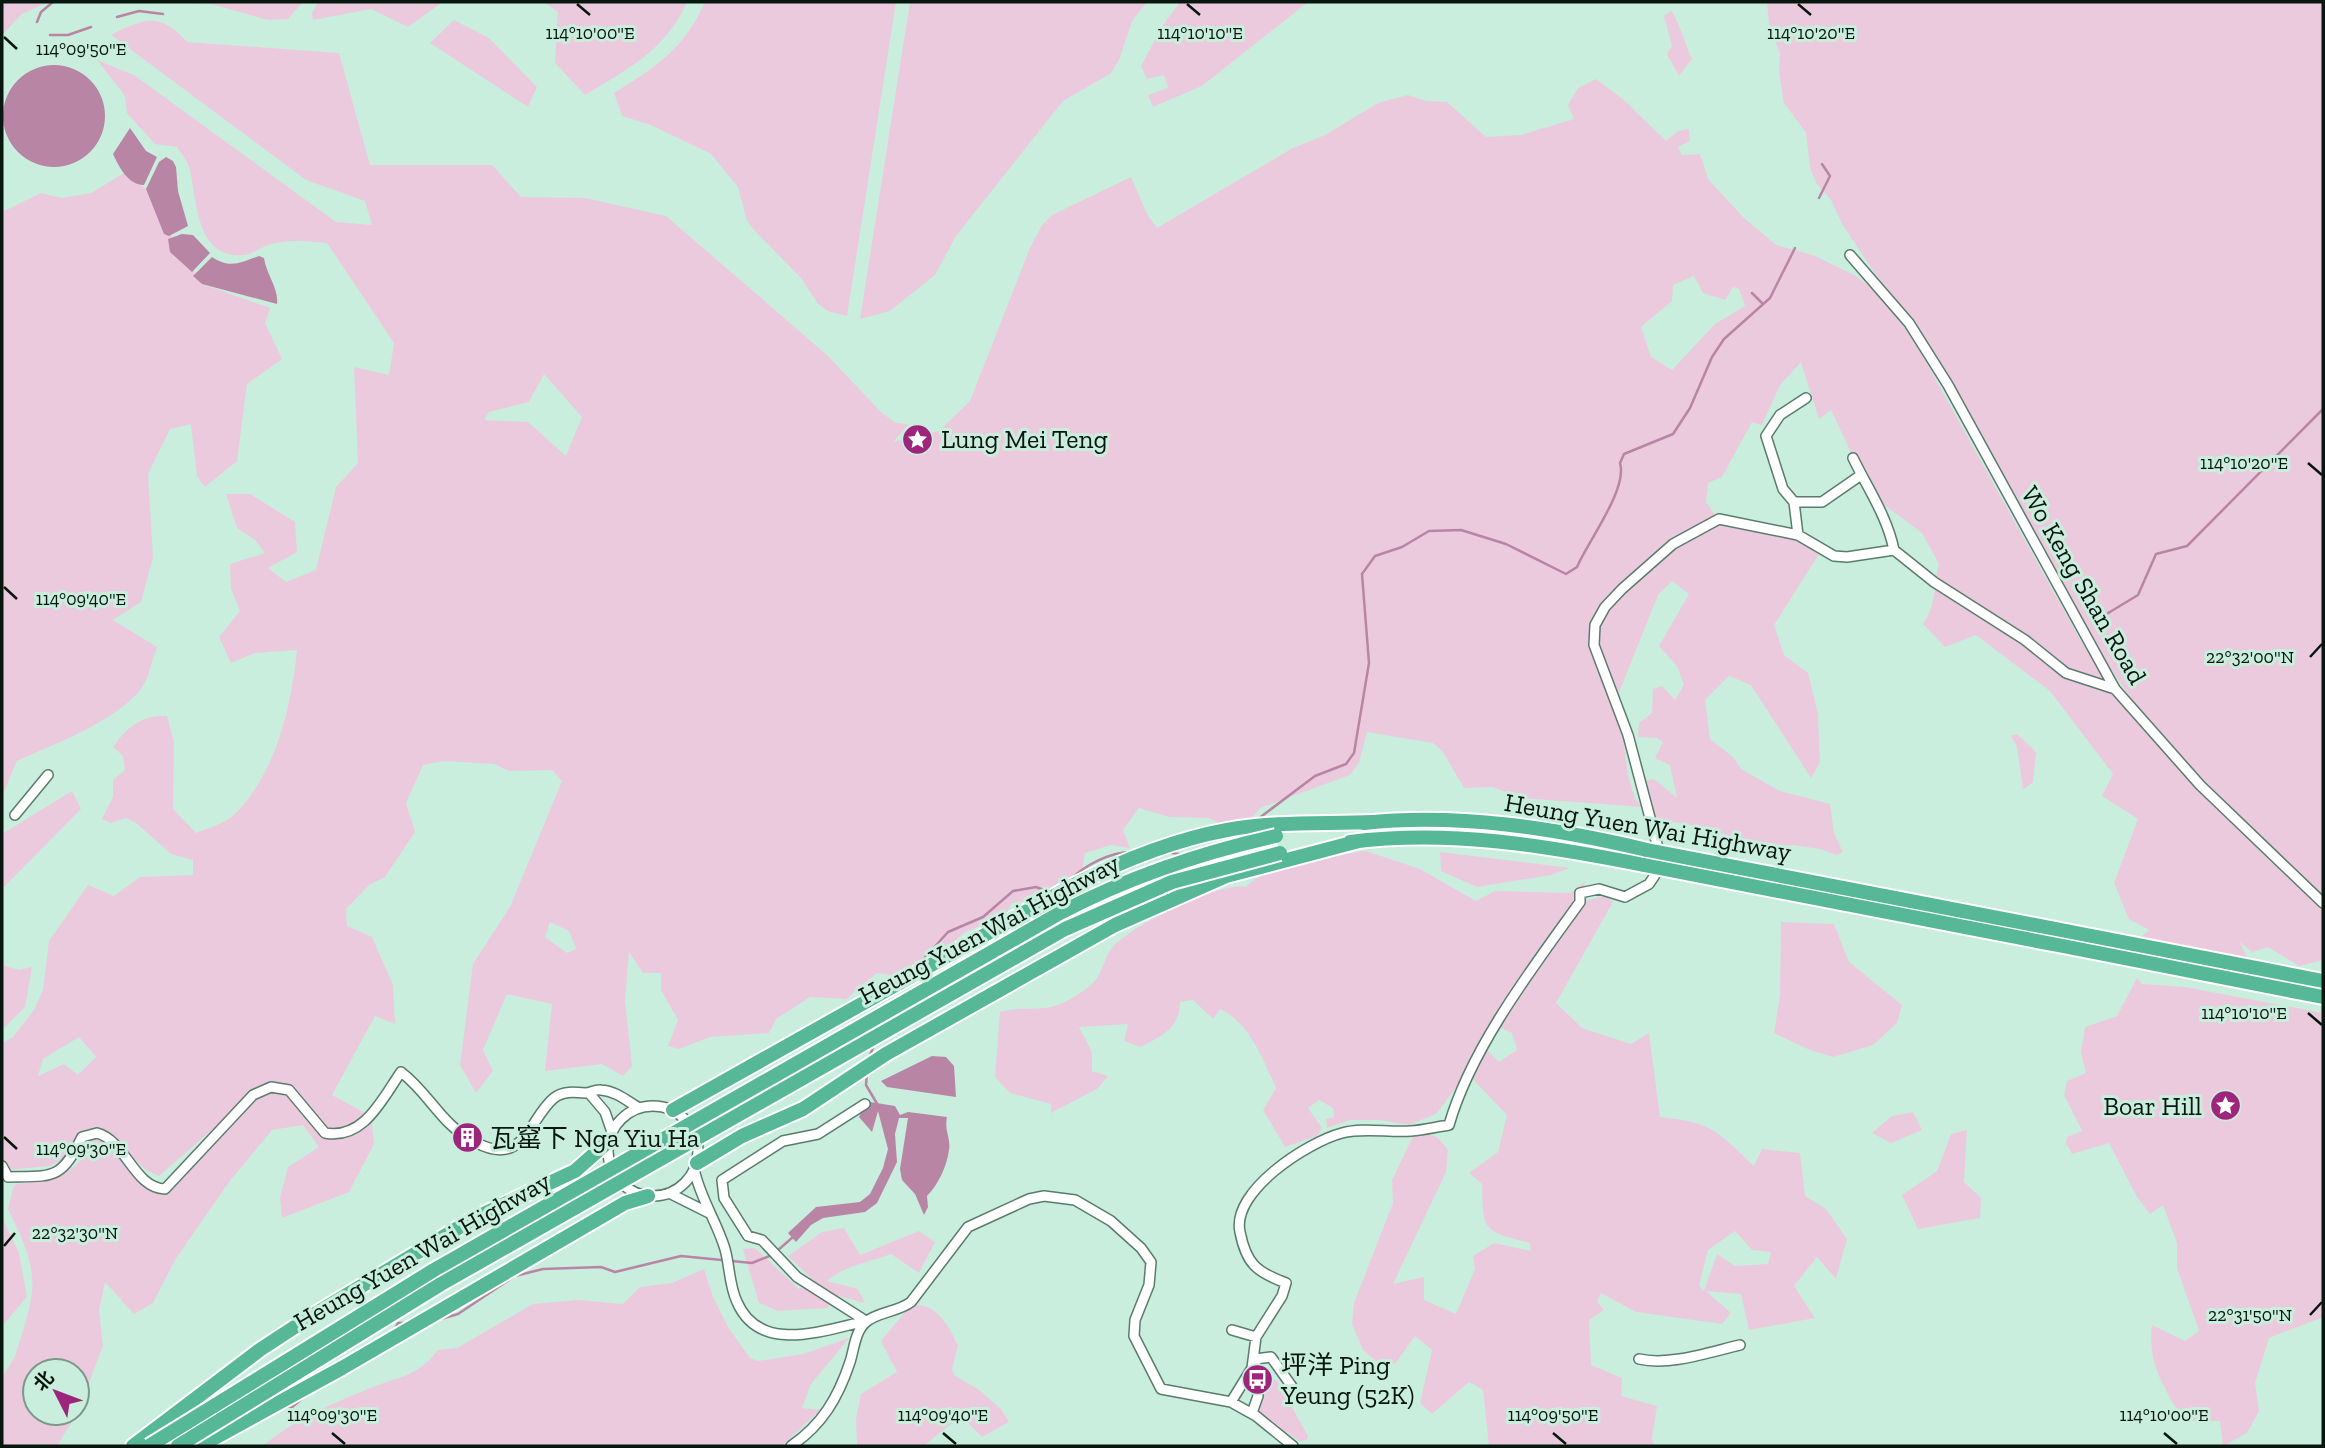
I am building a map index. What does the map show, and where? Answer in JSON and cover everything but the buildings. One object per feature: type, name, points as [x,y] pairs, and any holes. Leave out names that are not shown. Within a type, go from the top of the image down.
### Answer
[{"type":"highway","name":"Heung Yuen Wai Highway","points":[[149,1446],[434,1270],[1060,912],[1163,867],[1274,830],[1428,820],[1502,824],[1571,833],[2323,981]]},
{"type":"highway","points":[[673,1110],[734,1073],[1099,872],[1207,834],[1274,830]]},
{"type":"highway","name":"Heung Yuen Wai Highway","points":[[178,1446],[441,1284],[1065,929],[1172,882],[1281,856],[1359,841],[1486,840],[1556,848],[2323,997]]},
{"type":"highway","points":[[695,1166],[765,1126],[803,1109],[886,1054],[1103,930],[1194,888],[1281,856]]},
{"type":"highway","points":[[133,1446],[261,1349],[310,1317],[473,1219],[586,1164],[611,1136]]},
{"type":"highway","points":[[200,1446],[625,1203],[648,1196]]},
{"type":"street","name":"Wo Keng Shan Road","points":[[1850,255],[1909,323],[1948,386],[2115,690],[2200,785],[2323,903]]},
{"type":"street","points":[[1798,535],[1794,502],[1783,489],[1766,436],[1780,415],[1806,398]]},
{"type":"street","points":[[1853,458],[1880,507],[1894,550],[1934,582],[2016,633],[2066,673],[2115,690]]},
{"type":"street","points":[[1794,502],[1822,502],[1861,475]]},
{"type":"street","points":[[1252,1413],[1258,1396],[1256,1337],[1282,1296],[1286,1283],[1251,1266],[1245,1254],[1238,1224],[1255,1188],[1297,1154],[1342,1133],[1411,1131],[1449,1125],[1465,1079],[1534,965],[1580,902],[1580,893],[1599,890],[1625,897],[1649,884],[1657,872],[1655,832],[1628,735],[1594,645],[1595,625],[1605,607],[1673,544],[1719,519],[1798,535],[1834,556],[1847,557],[1894,550]]},
{"type":"street","points":[[15,815],[48,775]]},
{"type":"street","points":[[2,1166],[8,1177],[55,1173],[65,1168],[82,1137],[97,1133],[110,1139],[147,1181],[165,1189],[245,1102],[271,1087],[289,1090],[326,1133],[337,1135],[362,1125],[401,1072],[420,1088],[441,1118],[475,1142],[494,1148],[510,1147],[523,1140],[549,1104],[560,1094],[590,1093],[596,1089],[612,1092],[639,1108]]},
{"type":"street","points":[[590,1093],[605,1112],[611,1136],[609,1160],[616,1177],[630,1190],[648,1196],[668,1193],[685,1183],[695,1166],[698,1145],[692,1128],[673,1110],[662,1107],[639,1108],[628,1114],[611,1136]]},
{"type":"street","points":[[865,1104],[817,1134],[783,1141],[722,1180],[724,1198],[748,1236],[762,1240],[797,1277],[866,1321]]},
{"type":"street","points":[[695,1166],[720,1234],[739,1308],[765,1332],[782,1336],[809,1334],[866,1321],[902,1308],[911,1301],[968,1227],[1006,1207],[1044,1196],[1075,1200],[1100,1212],[1148,1257],[1152,1273],[1133,1329],[1161,1389],[1231,1402],[1252,1413],[1293,1446]]},
{"type":"street","points":[[668,1193],[711,1214]]},
{"type":"street","points":[[791,1446],[807,1435],[828,1411],[841,1387],[856,1338],[866,1321]]},
{"type":"street","points":[[1232,1330],[1256,1337]]},
{"type":"street","points":[[1639,1359],[1648,1361],[1693,1356],[1740,1345]]},
{"type":"street","points":[[1255,1359],[1270,1357],[1293,1388]]},
{"type":"street","points":[[1231,1402],[1255,1359]]},
{"type":"shaded area","points":[[2,2],[49,2],[22,14],[2,35]]},
{"type":"shaded area","points":[[173,2],[303,2],[288,19],[268,20],[211,4]]},
{"type":"shaded area","points":[[318,2],[440,4],[408,27],[371,9],[313,20],[312,13]]},
{"type":"shaded area","points":[[544,2],[687,2],[678,19],[657,46],[631,67],[585,95],[555,63],[558,12]]},
{"type":"shaded area","points":[[705,2],[896,2],[847,316],[828,311],[818,304],[801,278],[754,230],[747,221],[738,187],[711,154],[651,125],[622,116],[614,93],[643,75],[678,44]]},
{"type":"shaded area","points":[[910,2],[1147,2],[1132,21],[1119,60],[1110,74],[1063,101],[956,236],[935,275],[890,311],[860,319]]},
{"type":"shaded area","points":[[1180,2],[1308,2],[1202,86],[1153,107],[1148,95],[1168,88],[1164,75],[1147,79],[1141,66],[1163,25]]},
{"type":"shaded area","points":[[1767,2],[2323,2],[2323,960],[2299,966],[2268,947],[2252,952],[2240,942],[2248,960],[2138,940],[2149,930],[2129,919],[2114,883],[2138,819],[2102,796],[2113,774],[2050,691],[1976,635],[1945,647],[1923,624],[1933,602],[1939,564],[1922,533],[1871,495],[1831,410],[1819,419],[1801,362],[1780,385],[1762,425],[1752,422],[1722,477],[1708,483],[1706,502],[1722,525],[1806,542],[1819,554],[1774,625],[1784,655],[1808,673],[1818,714],[1820,762],[1811,778],[1751,685],[1729,676],[1705,700],[1710,739],[1733,757],[1741,769],[1780,791],[1830,804],[1834,833],[1843,852],[1837,855],[1793,845],[1762,849],[1740,843],[1716,830],[1674,822],[1655,823],[1643,795],[1645,781],[1654,779],[1677,798],[1670,765],[1655,758],[1663,742],[1657,738],[1638,737],[1639,723],[1652,713],[1653,689],[1662,686],[1675,700],[1684,685],[1677,666],[1659,646],[1689,594],[1672,581],[1658,595],[1618,695],[1628,775],[1635,799],[1642,807],[1520,798],[1493,787],[1464,788],[1443,752],[1433,743],[1367,732],[1359,763],[1350,775],[1260,808],[1237,837],[1234,831],[1209,818],[1169,817],[1139,808],[1123,830],[1130,848],[1111,845],[1085,853],[1081,877],[1048,904],[1034,899],[1012,903],[1006,914],[964,933],[905,985],[892,975],[877,973],[846,999],[810,997],[776,1019],[769,1033],[710,1037],[679,1049],[668,1046],[678,1020],[661,990],[661,973],[643,973],[629,952],[625,1000],[632,1066],[623,1076],[602,1064],[545,1071],[552,1004],[507,994],[483,1050],[493,1071],[476,1093],[460,1065],[473,964],[510,907],[562,781],[552,770],[509,771],[494,764],[444,761],[423,765],[406,803],[415,832],[385,877],[369,885],[346,909],[347,926],[372,937],[393,985],[395,1024],[375,1016],[332,1095],[371,1116],[374,1144],[349,1192],[282,1218],[280,1197],[288,1167],[319,1147],[303,1125],[272,1130],[229,1182],[175,1260],[153,1303],[134,1314],[105,1282],[99,1310],[103,1346],[91,1377],[91,1357],[21,1357],[21,1427],[69,1427],[57,1446],[2,1446],[2,1381],[16,1353],[32,1295],[26,1249],[8,1209],[14,1185],[56,1176],[72,1168],[97,1137],[156,1193],[173,1189],[216,1132],[214,1128],[159,1176],[146,1170],[100,1128],[85,1130],[65,1158],[50,1166],[6,1170],[2,1181],[2,1043],[13,1037],[34,1010],[43,990],[49,941],[88,885],[114,896],[140,877],[193,875],[193,860],[171,854],[136,823],[126,818],[111,823],[102,819],[113,797],[113,780],[125,770],[123,756],[113,747],[124,734],[142,720],[167,716],[174,742],[173,809],[196,833],[222,823],[235,814],[262,778],[286,716],[297,650],[255,653],[231,663],[219,637],[240,611],[231,589],[230,564],[265,553],[255,540],[237,528],[226,494],[250,494],[295,522],[297,552],[268,568],[286,582],[316,570],[336,487],[358,463],[354,367],[389,375],[394,343],[327,243],[282,242],[243,255],[228,254],[216,248],[202,226],[185,158],[177,147],[155,144],[127,113],[125,96],[97,60],[134,75],[336,222],[372,225],[365,201],[306,180],[111,35],[133,25],[152,21],[169,26],[187,42],[339,53],[370,165],[492,165],[521,197],[585,198],[666,216],[827,355],[882,413],[896,423],[909,424],[893,442],[939,431],[970,401],[1030,248],[1042,225],[1052,215],[1131,177],[1147,214],[1157,228],[1291,149],[1325,135],[1378,103],[1408,95],[1426,101],[1447,102],[1486,137],[1521,135],[1574,119],[1568,105],[1578,88],[1596,79],[1624,100],[1666,141],[1678,131],[1689,129],[1690,141],[1678,147],[1682,155],[1700,154],[1708,179],[1743,217],[1776,245],[1813,255],[1856,276],[1877,292],[1916,344],[2082,643],[2115,689],[2129,696],[2102,655],[1944,371],[1916,326],[1874,272],[1842,224],[1831,200],[1816,183],[1810,168],[1806,133],[1784,103],[1779,72],[1780,54],[1769,24]],"holes":[[[1694,276],[1703,293],[1725,300],[1733,287],[1739,289],[1745,306],[1715,324],[1672,370],[1651,357],[1641,327],[1672,301],[1673,285]],[[544,374],[582,417],[566,456],[528,422],[484,420],[489,412],[529,402]],[[550,922],[569,931],[576,949],[567,953],[545,937]],[[79,1037],[96,1057],[78,1075],[64,1064],[38,1076],[43,1059]]]},
{"type":"shaded area","points":[[1671,11],[1692,59],[1679,76],[1667,54],[1672,46],[1664,16]]},
{"type":"shaded area","points":[[454,20],[489,38],[537,87],[528,107],[430,43]]},
{"type":"shaded area","points":[[54,65],[74,68],[97,87],[102,96],[105,116],[102,136],[83,159],[74,164],[54,167],[34,164],[11,145],[6,136],[3,116],[6,96],[25,73],[34,68]]},
{"type":"shaded area","points":[[130,128],[146,151],[157,157],[144,185],[129,179],[113,154]]},
{"type":"shaded area","points":[[166,157],[173,161],[176,167],[178,191],[188,226],[169,236],[164,234],[146,189],[159,162]]},
{"type":"shaded area","points":[[124,173],[146,189],[160,218],[202,284],[270,308],[265,323],[282,359],[247,384],[237,461],[205,487],[197,476],[191,424],[170,429],[148,474],[153,557],[141,602],[113,620],[157,647],[144,685],[130,701],[100,722],[17,761],[2,796],[2,212],[41,193],[62,198],[91,193]]},
{"type":"shaded area","points":[[182,234],[193,235],[210,253],[192,272],[170,252],[168,239]]},
{"type":"shaded area","points":[[259,256],[264,258],[276,292],[277,304],[202,284],[193,276],[212,257],[230,264]]},
{"type":"shaded area","points":[[2017,734],[2036,752],[2033,782],[2023,790],[2017,747],[2011,736]]},
{"type":"shaded area","points":[[72,791],[81,809],[2,889],[2,834]]},
{"type":"shaded area","points":[[1366,851],[1420,869],[1476,901],[1495,891],[1570,893],[1586,881],[1579,898],[1563,915],[1501,1013],[1580,902],[1605,896],[1613,902],[1556,1003],[1582,1028],[1631,1044],[1649,1033],[1660,1117],[1703,1125],[1721,1136],[1754,1166],[1762,1149],[1800,1153],[1805,1196],[1826,1209],[1847,1239],[1836,1279],[1817,1257],[1794,1286],[1815,1318],[1749,1330],[1741,1294],[1706,1291],[1731,1313],[1722,1324],[1636,1312],[1601,1293],[1597,1302],[1604,1310],[1589,1320],[1591,1365],[1622,1378],[1621,1396],[1657,1406],[1652,1438],[1654,1446],[1489,1446],[1483,1390],[1469,1382],[1432,1414],[1420,1403],[1432,1350],[1415,1336],[1395,1364],[1380,1365],[1363,1350],[1352,1324],[1354,1303],[1393,1203],[1392,1180],[1416,1130],[1437,1137],[1448,1150],[1446,1172],[1393,1284],[1424,1277],[1424,1300],[1456,1314],[1475,1269],[1473,1256],[1494,1243],[1531,1251],[1530,1243],[1494,1232],[1485,1221],[1482,1184],[1469,1173],[1498,1152],[1507,1115],[1467,1073],[1436,1114],[1409,1125],[1379,1120],[1350,1120],[1327,1128],[1326,1119],[1334,1117],[1333,1108],[1319,1100],[1308,1108],[1322,1128],[1317,1136],[1285,1147],[1263,1110],[1276,1088],[1254,1042],[1230,1015],[1220,1009],[1213,1019],[1193,1000],[1180,1002],[1173,1025],[1162,1035],[1140,1047],[1124,1041],[1128,1024],[1079,1027],[1092,1052],[1092,1071],[1108,1076],[1097,1089],[1051,1113],[1051,1104],[1010,1093],[995,1077],[1000,1012],[1047,1008],[1076,996],[1097,978],[1111,949],[1154,918],[1215,891],[1246,887],[1256,879],[1285,866]],"holes":[[[1496,1026],[1512,1033],[1517,1050],[1499,1062],[1484,1047]],[[1735,1231],[1752,1250],[1771,1252],[1768,1264],[1735,1266],[1717,1254],[1704,1291],[1699,1286],[1708,1250]]]},
{"type":"shaded area","points":[[1440,852],[1570,868],[1551,875],[1477,887],[1441,871]]},
{"type":"shaded area","points":[[1781,922],[1834,924],[1849,962],[1902,1005],[1897,1023],[1873,1045],[1833,1057],[1810,1050],[1774,1033],[1780,996]]},
{"type":"shaded area","points":[[2,965],[19,970],[32,967],[25,1007],[2,1030]]},
{"type":"shaded area","points":[[2137,978],[2142,984],[2185,987],[2323,1013],[2323,1317],[2269,1338],[2255,1383],[2259,1411],[2247,1433],[2223,1446],[2220,1421],[2184,1421],[2164,1387],[2152,1352],[2152,1325],[2185,1341],[2199,1331],[2177,1268],[2177,1243],[2163,1205],[2150,1214],[2137,1197],[2109,1143],[2072,1154],[2066,1143],[2067,1137],[2082,1131],[2064,1095],[2067,1081],[2086,1073],[2081,1053],[2085,1027],[2117,1016]]},
{"type":"shaded area","points":[[932,1056],[946,1057],[954,1066],[956,1097],[887,1087],[881,1081]]},
{"type":"shaded area","points":[[870,1102],[895,1106],[900,1115],[908,1112],[947,1117],[948,1156],[938,1181],[927,1196],[928,1207],[924,1215],[915,1194],[902,1180],[900,1169],[908,1118],[899,1118],[895,1134],[897,1162],[877,1203],[865,1212],[823,1218],[811,1225],[796,1242],[788,1233],[816,1207],[860,1202],[870,1194],[883,1168],[888,1149],[878,1111],[872,1132],[859,1117],[865,1104]]},
{"type":"shaded area","points":[[1913,1112],[1922,1130],[1891,1143],[1872,1133],[1892,1116]]},
{"type":"shaded area","points":[[1967,1130],[1964,1182],[1981,1198],[1980,1218],[1918,1229],[1902,1195],[1937,1171],[1951,1134]]},
{"type":"shaded area","points":[[2,1217],[19,1253],[27,1297],[4,1324],[2,1323]]},
{"type":"shaded area","points":[[844,1228],[860,1255],[919,1231],[935,1242],[919,1273],[891,1254],[849,1268],[827,1281],[858,1289],[865,1303],[839,1296],[827,1308],[778,1311],[759,1303],[743,1249],[755,1248],[799,1289],[811,1278],[788,1256],[822,1232]]},
{"type":"shaded area","points":[[704,1269],[713,1297],[728,1327],[750,1358],[758,1361],[803,1354],[849,1338],[811,1384],[802,1408],[820,1410],[782,1446],[263,1446],[313,1413],[406,1375],[422,1366],[438,1350],[457,1348],[533,1304],[578,1300],[623,1304],[640,1287],[672,1283]]},
{"type":"shaded area","points":[[917,1305],[932,1309],[943,1319],[951,1332],[958,1346],[952,1369],[955,1376],[978,1389],[1001,1409],[1009,1422],[982,1437],[961,1416],[926,1444],[927,1446],[857,1446],[856,1418],[861,1394],[897,1372],[881,1341],[905,1312]]},
{"type":"shaded area","points":[[1265,1374],[1278,1382],[1308,1436],[1307,1440],[1299,1441],[1287,1432],[1285,1434],[1259,1413]]},
{"type":"waterway","points":[[37,22],[41,12],[53,2]]},
{"type":"waterway","points":[[117,17],[139,11],[163,14]]},
{"type":"waterway","points":[[50,35],[68,35],[91,27]]},
{"type":"waterway","points":[[1819,198],[1830,176],[1822,164]]},
{"type":"waterway","points":[[1254,822],[1315,776],[1346,764],[1354,753],[1369,663],[1362,574],[1375,556],[1402,547],[1429,531],[1461,530],[1506,544],[1566,574],[1577,567],[1613,500],[1624,454],[1673,434],[1690,408],[1712,357],[1724,339],[1770,298],[1795,248]]},
{"type":"waterway","points":[[1752,293],[1762,303]]},
{"type":"waterway","points":[[2095,621],[2138,595],[2156,554],[2187,546],[2323,409]]},
{"type":"waterway","points":[[1070,880],[1098,860],[1132,852]]},
{"type":"waterway","points":[[1167,852],[1184,855]]},
{"type":"waterway","points":[[919,964],[948,932],[983,917],[1013,891],[1036,887],[1049,892]]},
{"type":"waterway","points":[[869,1058],[874,1045]]},
{"type":"waterway","points":[[867,1072],[866,1085],[879,1107]]},
{"type":"waterway","points":[[777,1251],[793,1237]]},
{"type":"waterway","points":[[437,1320],[458,1314],[515,1276],[543,1269],[601,1267],[615,1272],[681,1256],[752,1263],[772,1255]]},
{"type":"waterway","points":[[393,1332],[398,1323],[406,1323]]},
{"type":"waterway","points":[[363,1362],[381,1352]]},
{"type":"waterway","points":[[284,1406],[291,1408],[304,1397]]},
{"type":"waterway","points":[[215,1446],[227,1439]]},
{"type":"place","name":"Lung Mei Teng","points":[[918,439]]},
{"type":"place","name":"Boar Hill","points":[[2225,1106]]},
{"type":"place","name":"瓦窰下 Nga Yiu Ha","points":[[467,1138]]},
{"type":"place","name":"坪洋 Ping Yeung (52K)","points":[[1258,1380]]}]
